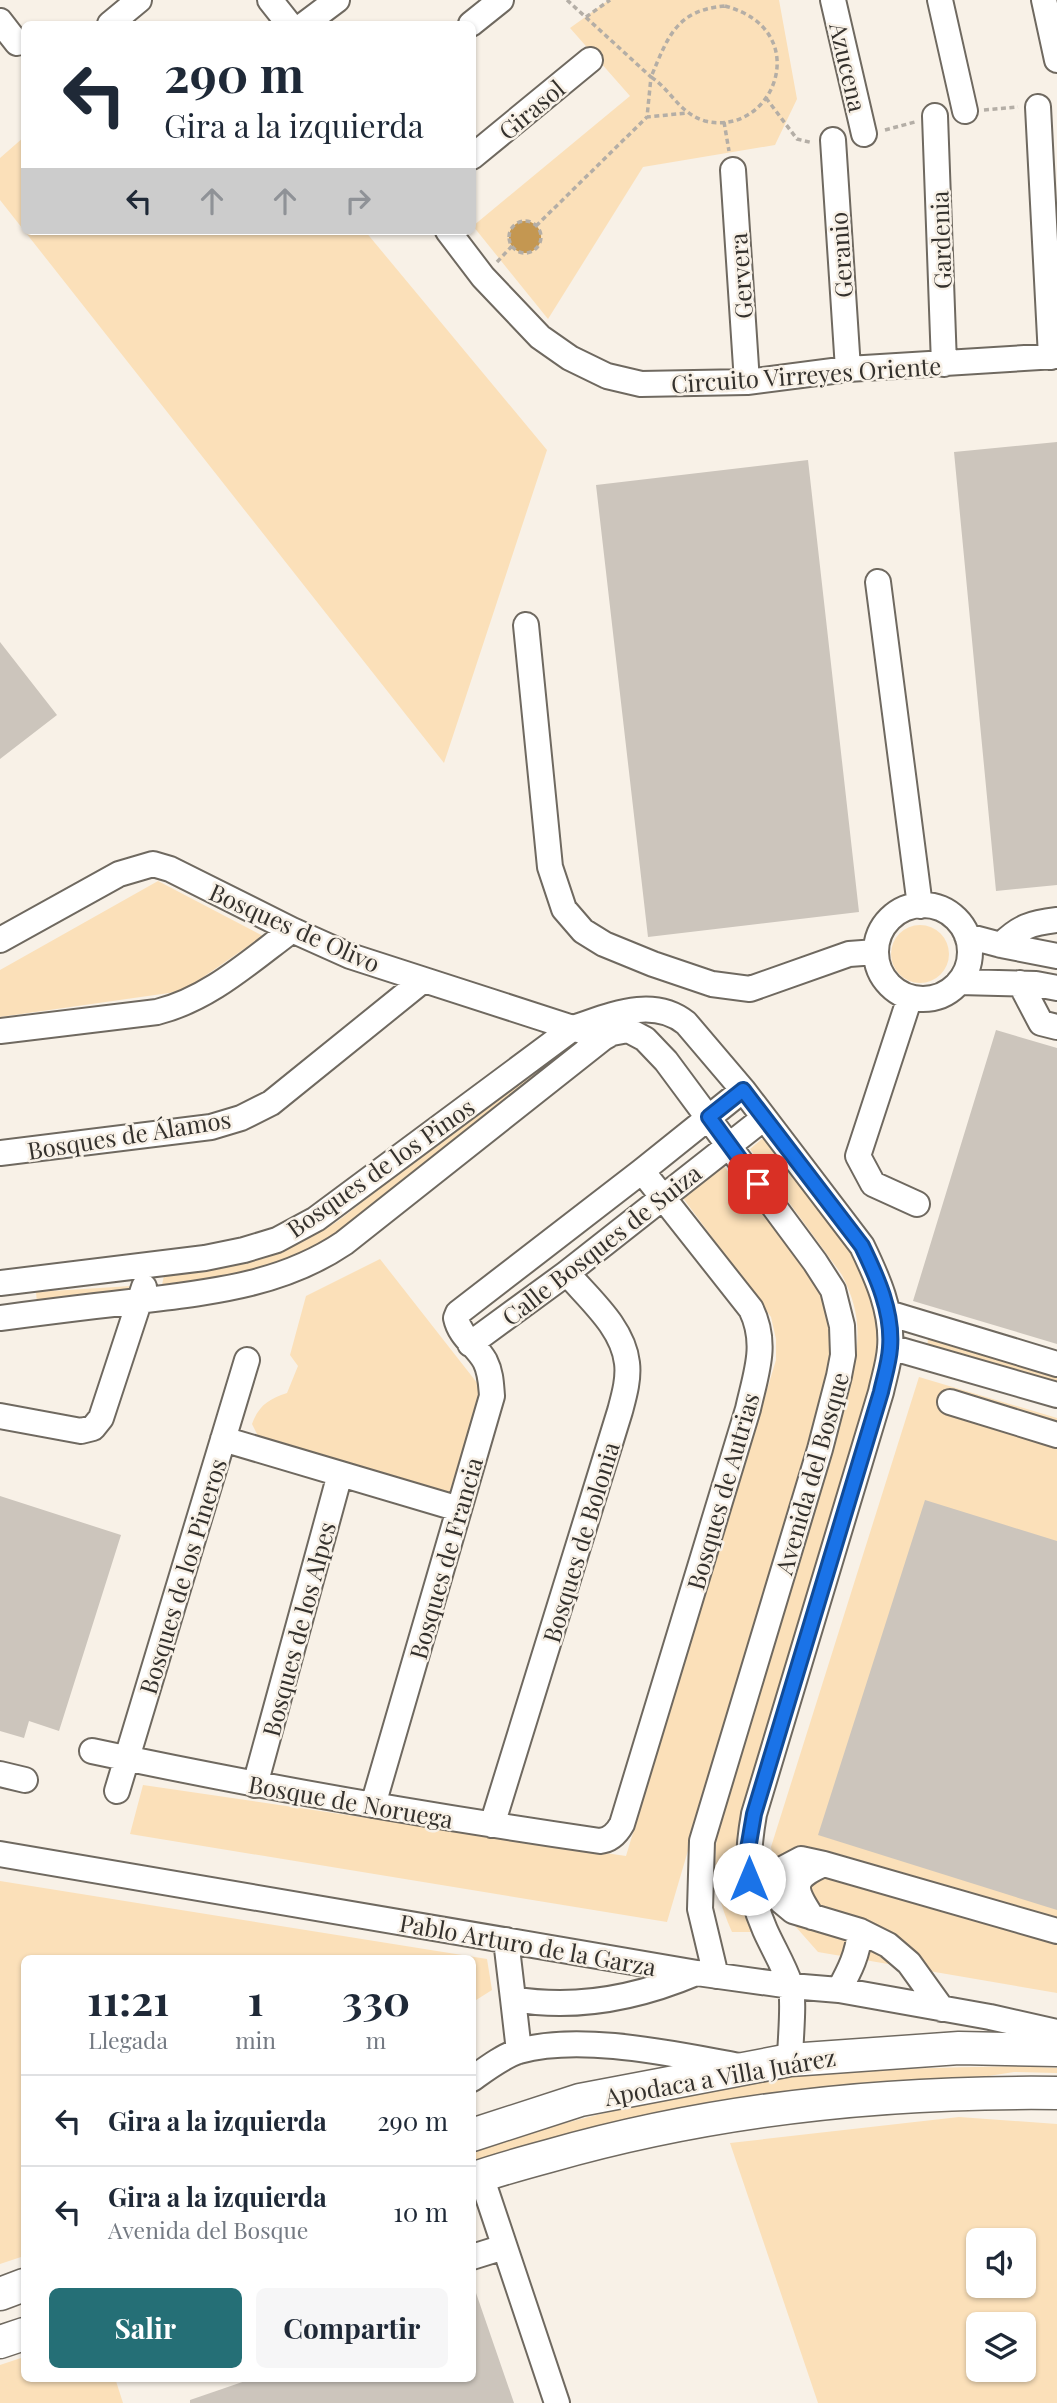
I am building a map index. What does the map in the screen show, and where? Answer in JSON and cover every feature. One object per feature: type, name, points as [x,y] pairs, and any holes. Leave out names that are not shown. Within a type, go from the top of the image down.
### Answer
[{"type":"main road","name":"Apodaca a Villa Juárez","points":[[476,2134],[580,2101],[790,2060],[959,2048],[1057,2050]]},
{"type":"main road","name":"Apodaca a Villa Juárez","points":[[477,2177],[597,2142],[704,2119],[809,2106],[980,2092],[1057,2093]]},
{"type":"main road","points":[[0,2294],[21,2287]]},
{"type":"main road","points":[[0,2342],[21,2335]]},
{"type":"street","points":[[114,21],[139,0]]},
{"type":"street","points":[[270,0],[287,21]]},
{"type":"street","points":[[309,21],[337,0]]},
{"type":"street","points":[[475,21],[501,0]]},
{"type":"street","name":"Azucena","points":[[834,0],[864,134]]},
{"type":"street","points":[[940,0],[965,111]]},
{"type":"street","points":[[1044,0],[1057,60]]},
{"type":"street","points":[[0,22],[17,43]]},
{"type":"street","name":"Girasol","points":[[476,154],[590,60]]},
{"type":"street","points":[[1038,107],[1054,356]]},
{"type":"street","name":"Gardenia","points":[[935,116],[944,364]]},
{"type":"street","name":"Geranio","points":[[833,140],[848,369]]},
{"type":"street","name":"Gervera","points":[[733,170],[747,382]]},
{"type":"street","name":"Circuito Virreyes Oriente","points":[[451,235],[483,277],[540,337],[570,358],[607,376],[641,384],[747,382],[848,369],[1054,356]]},
{"type":"street","points":[[878,582],[920,905]]},
{"type":"street","points":[[526,625],[550,867],[564,909],[583,931],[604,944],[674,971],[712,984],[750,989],[849,954],[876,952]]},
{"type":"street","name":"Bosques de Olivo","points":[[0,940],[119,874],[153,864],[170,869],[350,956],[603,1038]]},
{"type":"street","points":[[920,905],[944,910],[956,919],[967,936],[970,952],[968,962],[959,982],[941,995],[919,999],[910,997],[890,985],[882,976],[876,952],[881,932],[891,917],[904,909],[920,905]]},
{"type":"street","points":[[1001,945],[1016,930],[1044,921],[1057,920]]},
{"type":"street","points":[[0,1031],[157,1012],[178,1007],[211,991],[292,930]]},
{"type":"street","points":[[967,936],[1057,956]]},
{"type":"street","name":"Bosques de Álamos","points":[[0,1153],[211,1127],[241,1118],[271,1103],[422,981]]},
{"type":"street","points":[[959,982],[1020,983],[1057,988]]},
{"type":"street","points":[[1020,983],[1041,1023],[1057,1027]]},
{"type":"street","points":[[910,997],[858,1156],[873,1184],[917,1204]]},
{"type":"street","name":"Bosques de los Pinos","points":[[6,1283],[205,1258],[277,1240],[316,1219],[573,1028],[622,1012],[656,1010]]},
{"type":"street","name":"Avenida del Bosque","points":[[656,1010],[676,1015],[687,1023],[743,1090],[862,1246],[876,1275],[888,1313],[890,1347],[881,1392],[754,1814],[748,1849],[749,1879],[754,1899],[764,1928],[791,1986]]},
{"type":"street","name":"Bosques de los Pinos","points":[[0,1318],[212,1292],[260,1282],[325,1256],[603,1038],[628,1030]]},
{"type":"street","name":"Avenida del Bosque","points":[[628,1030],[645,1039],[666,1061],[730,1145],[833,1290],[842,1326],[843,1356],[820,1449],[702,1841],[700,1909],[707,1975]]},
{"type":"street","name":"Calle Bosques de Suiza","points":[[456,1318],[461,1309],[743,1090]]},
{"type":"street","name":"Calle Bosques de Suiza","points":[[470,1344],[567,1273],[764,1118]]},
{"type":"street","name":"Bosques de Autrias","points":[[612,1837],[622,1824],[626,1811],[748,1409],[761,1349],[759,1324],[751,1309],[642,1171]]},
{"type":"street","points":[[0,1416],[81,1431],[93,1428],[101,1418],[152,1264]]},
{"type":"street","name":"Bosques de Bolonia","points":[[492,1825],[627,1382],[623,1344],[614,1328],[567,1273]]},
{"type":"street","points":[[0,1312],[6,1283]]},
{"type":"street","points":[[888,1313],[1057,1364]]},
{"type":"street","name":"Bosques de Francia","points":[[373,1805],[492,1396],[491,1378],[484,1360],[460,1332],[456,1318]]},
{"type":"street","points":[[890,1347],[1057,1395]]},
{"type":"street","name":"Bosques de los Pineros","points":[[117,1791],[247,1360]]},
{"type":"street","points":[[950,1402],[1057,1435]]},
{"type":"street","points":[[223,1439],[459,1509]]},
{"type":"street","name":"Bosques de los Alpes","points":[[255,1785],[340,1474]]},
{"type":"street","name":"Bosque de Noruega","points":[[92,1751],[255,1785],[492,1825],[600,1841],[612,1837]]},
{"type":"street","points":[[0,1774],[25,1780]]},
{"type":"street","name":"Pablo Arturo de la Garza","points":[[0,1854],[707,1975],[839,1990],[1057,2032]]},
{"type":"street","points":[[942,2009],[909,1963],[888,1945],[860,1931],[793,1911],[781,1901],[778,1887],[784,1868],[801,1859],[824,1864],[1057,1931]]},
{"type":"street","points":[[839,1990],[858,1950],[860,1931]]},
{"type":"street","points":[[506,1940],[519,2051]]},
{"type":"street","points":[[513,1999],[537,2004],[598,2002],[707,1975]]},
{"type":"street","points":[[790,2060],[791,1986]]},
{"type":"street","points":[[476,2077],[519,2051],[559,2046],[604,2046],[668,2052],[745,2067]]},
{"type":"street","points":[[477,2177],[557,2403]]},
{"type":"street","points":[[476,2257],[503,2247]]},
{"type":"path","points":[[567,0],[651,77],[661,84],[677,104],[705,121],[724,122],[743,117],[759,107],[766,98],[777,74],[777,54],[771,36],[759,21],[743,10],[725,6],[706,8],[688,15],[674,28],[651,77],[647,117]]},
{"type":"path","points":[[586,17],[610,0]]},
{"type":"path","points":[[733,8],[735,0]]},
{"type":"path","points":[[766,98],[797,139],[817,144],[833,140]]},
{"type":"path","points":[[965,111],[1038,107]]},
{"type":"path","points":[[536,226],[647,117],[688,113]]},
{"type":"path","points":[[864,134],[935,116]]},
{"type":"path","points":[[724,122],[733,170]]},
{"type":"path","points":[[527,221],[536,226],[541,235],[539,245],[531,252],[516,250],[509,242],[512,226],[516,223],[527,221]]},
{"type":"shaded area","points":[[609,0],[779,0],[797,99],[775,145],[643,167],[548,319],[476,230],[476,224],[630,96],[570,28]]},
{"type":"shaded area","points":[[21,140],[21,226],[0,200],[0,158]]},
{"type":"shaded area","points":[[525,221],[536,226],[541,237],[536,248],[525,253],[514,248],[509,237],[514,226]]},
{"type":"shaded area","points":[[27,235],[368,235],[547,450],[444,763]]},
{"type":"shaded area","points":[[158,881],[263,936],[183,991],[0,1017],[0,970]]},
{"type":"shaded area","points":[[914,925],[926,925],[941,933],[949,948],[949,960],[941,975],[926,983],[914,983],[899,975],[891,960],[891,948],[899,933]]},
{"type":"shaded area","points":[[563,1044],[578,1048],[346,1231],[298,1258],[220,1280],[162,1285],[164,1275],[254,1260],[295,1245],[338,1221]]},
{"type":"shaded area","points":[[768,1134],[861,1267],[875,1296],[883,1350],[740,1827],[740,1881],[753,1932],[732,1932],[716,1880],[718,1825],[853,1369],[858,1332],[852,1299],[842,1275],[750,1149]]},
{"type":"shaded area","points":[[723,1165],[820,1286],[831,1316],[831,1364],[667,1922],[130,1834],[143,1785],[626,1856],[776,1360],[776,1339],[771,1317],[683,1198]]},
{"type":"shaded area","points":[[380,1259],[485,1393],[456,1500],[258,1436],[252,1424],[265,1404],[287,1393],[298,1366],[290,1355],[306,1296]]},
{"type":"shaded area","points":[[131,1286],[131,1295],[37,1303],[36,1292]]},
{"type":"shaded area","points":[[929,1333],[1057,1372],[1057,1385],[927,1346]]},
{"type":"shaded area","points":[[919,1377],[1057,1418],[1057,1993],[818,1952],[788,1918],[771,1847]]},
{"type":"shaded area","points":[[0,1881],[462,1955],[21,1955],[21,2257],[0,2264]]},
{"type":"shaded area","points":[[476,1957],[487,1959],[492,1990],[476,2000]]},
{"type":"shaded area","points":[[1017,2066],[1057,2068],[1057,2073],[1014,2072],[963,2080],[877,2083],[767,2095],[649,2117],[476,2166],[476,2148],[553,2126],[676,2097],[799,2076]]},
{"type":"shaded area","points":[[959,2117],[1057,2124],[1057,2403],[818,2403],[730,2143]]},
{"type":"shaded area","points":[[21,2358],[21,2382],[116,2382],[123,2403],[0,2403],[0,2365]]},
{"type":"building","points":[[1057,442],[1057,885],[996,891],[954,452]]},
{"type":"building","points":[[808,460],[859,912],[648,937],[596,485]]},
{"type":"building","points":[[0,642],[57,715],[0,759]]},
{"type":"building","points":[[996,1030],[1057,1048],[1057,1344],[913,1301]]},
{"type":"building","points":[[0,1496],[121,1535],[59,1731],[29,1721],[24,1738],[0,1731]]},
{"type":"building","points":[[925,1500],[1057,1541],[1057,1910],[818,1835]]},
{"type":"building","points":[[476,2293],[514,2403],[190,2403],[190,2400],[242,2382],[476,2382]]},
{"type":"route","points":[[749,1879],[748,1849],[754,1814],[881,1392],[890,1347],[888,1313],[876,1275],[862,1246],[743,1090],[709,1117],[758,1184]]}]
